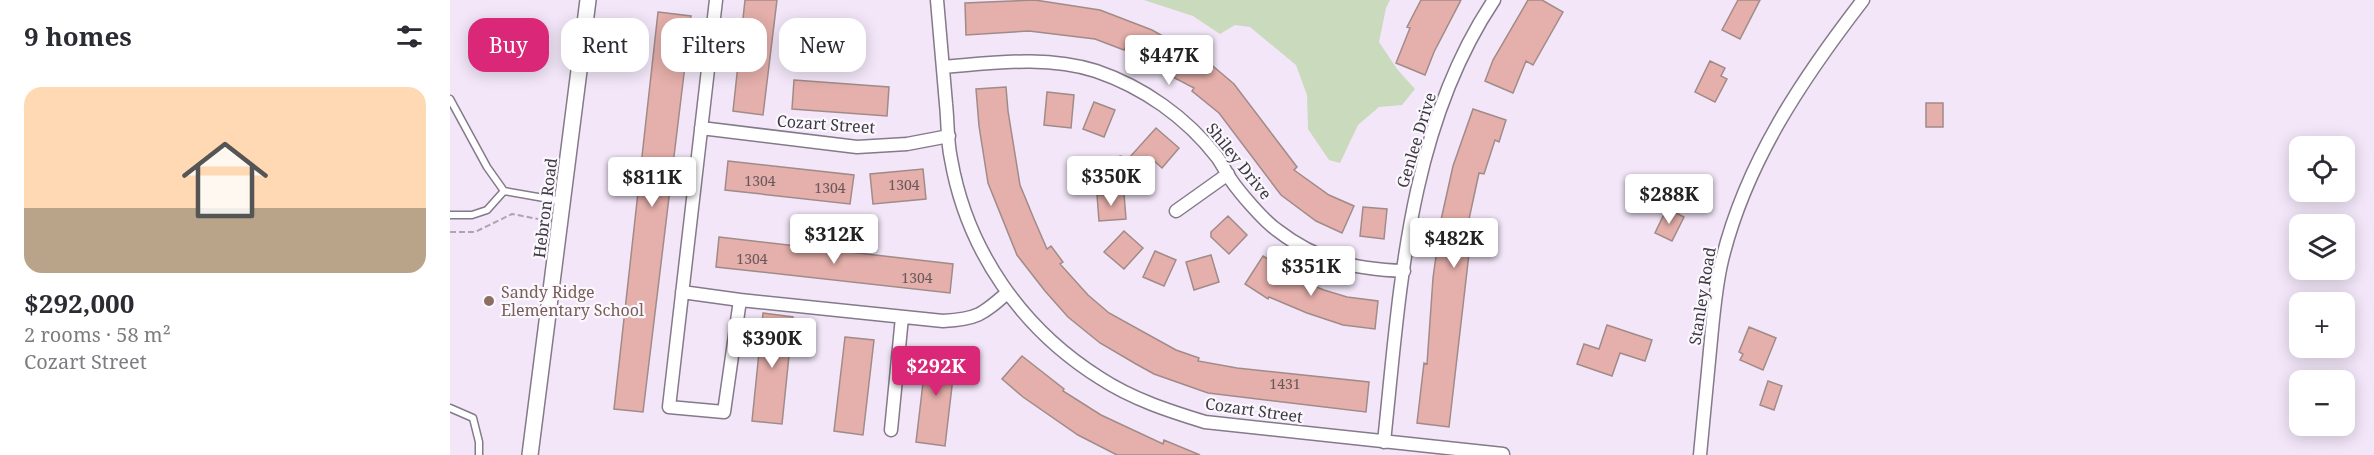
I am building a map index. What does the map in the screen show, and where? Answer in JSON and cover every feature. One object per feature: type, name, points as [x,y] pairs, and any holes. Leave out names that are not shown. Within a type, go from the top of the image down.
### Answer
[{"type":"street","name":"Hebron Road","points":[[530,455],[588,0]]},
{"type":"street","points":[[716,0],[669,407],[724,412],[740,300]]},
{"type":"street","name":"Cozart Street","points":[[937,0],[951,159],[963,206],[983,256],[1007,293],[1019,310],[1059,350],[1101,379],[1159,408],[1205,422],[1503,454]]},
{"type":"street","name":"Genlee Drive","points":[[1384,442],[1404,271],[1419,179],[1439,112],[1457,69],[1494,0]]},
{"type":"street","name":"Stanley Road","points":[[1700,455],[1715,300],[1722,262],[1735,216],[1758,159],[1780,119],[1830,43],[1863,0]]},
{"type":"street","name":"Shiley Drive","points":[[943,67],[1037,61],[1095,71],[1136,88],[1169,109],[1197,133],[1275,229],[1322,257],[1365,269],[1404,271]]},
{"type":"street","name":"Cozart Street","points":[[701,128],[857,147],[907,144],[949,136]]},
{"type":"street","points":[[1176,211],[1228,174]]},
{"type":"street","points":[[682,292],[943,321],[969,319],[984,313],[1007,293]]},
{"type":"street","points":[[891,430],[902,317]]},
{"type":"lane","points":[[450,99],[487,167],[504,190],[564,202]]},
{"type":"lane","points":[[450,215],[472,214],[487,210],[504,190]]},
{"type":"lane","points":[[450,408],[473,418],[479,442],[479,455]]},
{"type":"path","points":[[450,232],[476,232],[512,214],[538,219]]},
{"type":"green space","points":[[1144,0],[1390,0],[1386,8],[1379,42],[1397,69],[1415,89],[1402,105],[1379,107],[1358,125],[1340,163],[1329,160],[1308,129],[1307,95],[1296,65],[1250,27],[1235,25],[1220,34],[1193,16]]},
{"type":"building","points":[[745,0],[777,0],[763,115],[733,111],[737,72],[767,72],[767,18],[743,18]]},
{"type":"building","points":[[1035,0],[1100,10],[1152,30],[1207,61],[1234,84],[1297,167],[1294,170],[1329,195],[1354,206],[1342,233],[1316,221],[1281,195],[1219,113],[1192,91],[1194,88],[1125,48],[1124,50],[1095,39],[1029,31],[966,35],[965,3]]},
{"type":"building","points":[[1421,0],[1461,0],[1434,52],[1425,75],[1396,63],[1410,28],[1407,27]]},
{"type":"building","points":[[1528,0],[1542,0],[1563,12],[1533,65],[1526,61],[1513,93],[1485,81],[1493,60]]},
{"type":"building","points":[[1738,0],[1760,0],[1740,39],[1722,30]]},
{"type":"building","points":[[658,12],[691,16],[691,18],[661,18],[661,72],[684,72],[643,412],[614,409]]},
{"type":"building","points":[[1710,61],[1725,68],[1721,76],[1727,79],[1715,102],[1695,92]]},
{"type":"building","points":[[794,80],[889,87],[887,116],[792,109]]},
{"type":"building","points":[[1006,87],[1020,185],[1047,249],[1051,246],[1063,262],[1060,264],[1088,295],[1109,313],[1176,350],[1199,358],[1198,361],[1237,368],[1369,382],[1366,412],[1208,393],[1154,374],[1100,343],[1068,317],[1017,255],[988,183],[976,89]]},
{"type":"building","points":[[1047,92],[1074,95],[1071,128],[1044,125]]},
{"type":"building","points":[[1094,102],[1115,110],[1104,137],[1083,129]]},
{"type":"building","points":[[1926,103],[1943,103],[1943,127],[1926,127]]},
{"type":"building","points":[[1473,109],[1506,120],[1499,142],[1495,140],[1484,174],[1479,173],[1469,219],[1473,219],[1449,427],[1417,423],[1424,363],[1427,364],[1433,278],[1441,220],[1453,166]]},
{"type":"building","points":[[1156,128],[1179,148],[1162,168],[1152,159],[1136,188],[1110,174],[1120,156],[1129,158]]},
{"type":"building","points":[[728,161],[854,175],[850,204],[725,190]]},
{"type":"building","points":[[923,169],[926,199],[873,204],[870,174]]},
{"type":"building","points":[[1124,194],[1126,219],[1099,221],[1097,195]]},
{"type":"building","points":[[1363,207],[1387,209],[1384,239],[1360,236]]},
{"type":"building","points":[[1667,208],[1684,217],[1672,241],[1655,233]]},
{"type":"building","points":[[1228,216],[1247,235],[1229,254],[1211,237],[1211,232]]},
{"type":"building","points":[[1124,231],[1143,248],[1124,269],[1104,252]]},
{"type":"building","points":[[719,237],[953,264],[950,293],[716,267]]},
{"type":"building","points":[[1155,251],[1176,260],[1164,286],[1143,277]]},
{"type":"building","points":[[1211,255],[1219,282],[1194,290],[1186,262]]},
{"type":"building","points":[[1263,256],[1286,270],[1284,274],[1324,290],[1347,297],[1378,301],[1375,329],[1343,325],[1269,297],[1268,299],[1245,284]]},
{"type":"building","points":[[763,313],[793,317],[782,424],[752,421]]},
{"type":"building","points":[[1607,325],[1652,340],[1645,361],[1620,353],[1612,376],[1577,364],[1584,344],[1599,349]]},
{"type":"building","points":[[1749,327],[1776,338],[1763,370],[1740,360],[1743,354],[1739,352]]},
{"type":"building","points":[[845,337],[874,340],[863,435],[834,431]]},
{"type":"building","points":[[927,349],[956,352],[945,446],[916,442]]},
{"type":"building","points":[[1022,356],[1064,389],[1063,391],[1101,415],[1163,444],[1164,440],[1200,455],[1117,455],[1078,435],[1023,397],[1002,379]]},
{"type":"building","points":[[1768,381],[1782,386],[1774,410],[1760,405]]},
{"type":"place","name":"Sandy Ridge Elementary School","points":[[489,301]]}]
